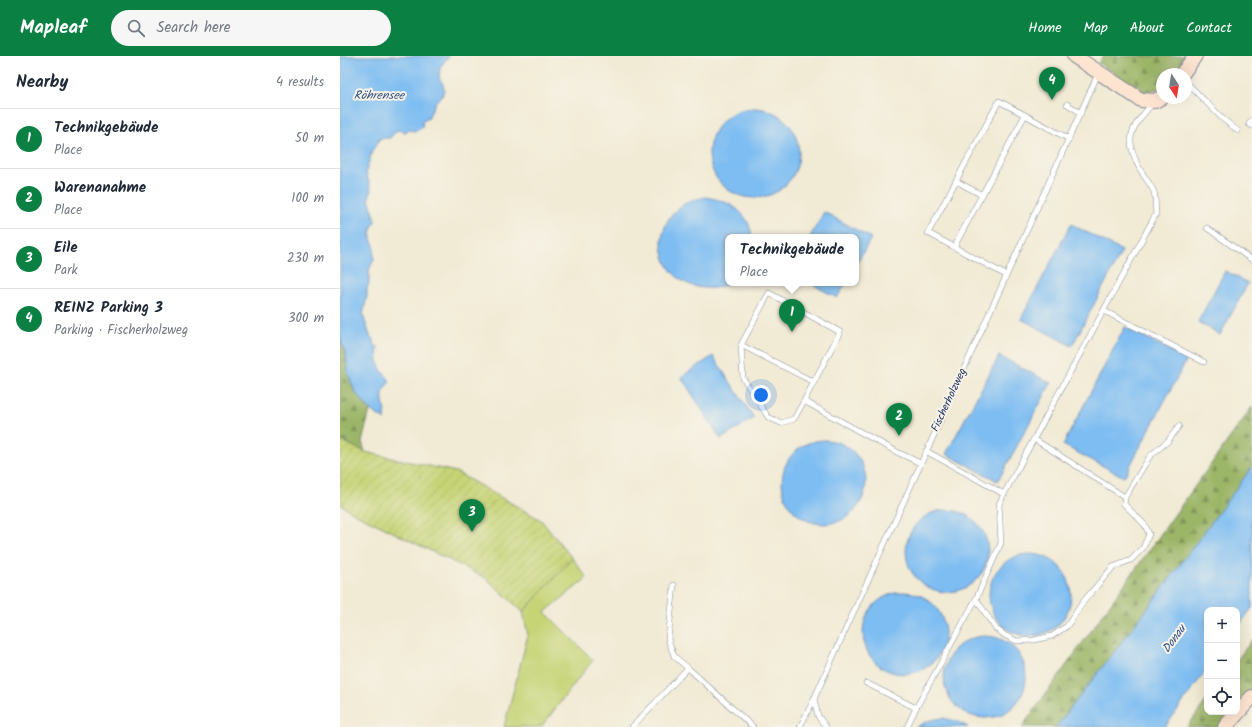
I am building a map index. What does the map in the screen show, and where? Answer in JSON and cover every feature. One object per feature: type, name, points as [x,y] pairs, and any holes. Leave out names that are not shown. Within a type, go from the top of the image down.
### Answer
[{"type":"street","points":[[1074,56],[1141,100],[1156,99]]},
{"type":"street","points":[[1187,68],[1196,56]]},
{"type":"street","points":[[1225,727],[1252,697]]},
{"type":"lane","name":"Fischerholzweg","points":[[800,727],[1099,73]]},
{"type":"lane","points":[[1192,88],[1223,119],[1238,131]]},
{"type":"lane","points":[[1006,275],[928,233],[999,101],[1069,139]]},
{"type":"lane","points":[[907,727],[976,599],[1001,544],[999,504],[1156,214],[1154,193],[1134,159],[1130,145],[1138,120],[1156,101]]},
{"type":"lane","points":[[1067,104],[1081,113]]},
{"type":"lane","points":[[954,247],[1025,115]]},
{"type":"lane","points":[[1252,120],[1249,124],[1252,126]]},
{"type":"lane","points":[[956,181],[982,195]]},
{"type":"lane","points":[[1207,228],[1252,260]]},
{"type":"lane","points":[[769,293],[840,332],[794,419],[781,423],[768,417],[743,378],[741,345],[769,293]]},
{"type":"lane","points":[[1104,311],[1204,362]]},
{"type":"lane","points":[[741,345],[814,382]]},
{"type":"lane","points":[[804,401],[920,463]]},
{"type":"lane","points":[[976,599],[996,629],[1017,641],[1034,640],[1052,636],[1067,626],[1083,602],[1113,567],[1131,560],[1143,548],[1149,534],[1145,525],[1124,504],[1125,496],[1150,456],[1168,441],[1179,426]]},
{"type":"lane","points":[[1034,439],[1125,496]]},
{"type":"lane","points":[[926,451],[1004,494]]},
{"type":"lane","points":[[674,585],[668,639],[674,656],[753,727]]},
{"type":"lane","points":[[632,727],[688,668]]},
{"type":"lane","points":[[866,683],[916,708]]},
{"type":"lane","points":[[814,699],[818,716],[826,727]]},
{"type":"green space","points":[[1104,56],[1187,56],[1178,68],[1156,68],[1156,89],[1145,92],[1098,63]]},
{"type":"green space","points":[[340,338],[346,354],[348,374],[355,392],[370,410],[362,442],[365,452],[340,440]]},
{"type":"green space","points":[[1252,407],[1252,467],[1243,481],[1056,727],[1022,727]]},
{"type":"green space","points":[[340,440],[365,452],[456,472],[541,520],[572,558],[523,612],[486,578],[356,514],[340,504]]},
{"type":"green space","points":[[572,558],[587,578],[545,612],[593,660],[541,727],[504,727],[528,635],[523,612]]},
{"type":"green space","points":[[1252,640],[1252,688],[1240,701],[1240,679],[1240,656]]},
{"type":"green space","points":[[1204,704],[1204,715],[1228,715],[1218,727],[1187,727]]},
{"type":"water","name":"Röhrensee","points":[[340,56],[449,56],[440,67],[439,78],[443,84],[444,90],[442,96],[436,101],[428,118],[422,122],[423,127],[416,131],[407,130],[406,132],[397,130],[390,138],[380,138],[372,151],[366,172],[371,189],[369,199],[375,222],[371,229],[371,240],[374,245],[374,259],[369,270],[369,284],[367,288],[363,315],[370,336],[374,341],[375,346],[378,347],[379,365],[390,382],[386,386],[383,395],[385,420],[370,410],[355,392],[348,374],[346,354],[340,338]]},
{"type":"water","points":[[745,108],[763,108],[779,115],[792,128],[799,144],[799,162],[792,178],[779,191],[763,198],[745,198],[729,191],[716,178],[709,162],[709,144],[716,128],[729,115]]},
{"type":"water","points":[[705,197],[729,204],[742,214],[747,220],[750,228],[751,234],[725,234],[725,285],[721,287],[706,288],[689,285],[676,276],[668,265],[663,251],[662,237],[667,223],[676,210],[690,201]]},
{"type":"water","points":[[824,212],[871,238],[859,260],[859,234],[812,234]]},
{"type":"water","points":[[1071,224],[1122,251],[1072,346],[1021,319]]},
{"type":"water","points":[[1225,271],[1248,283],[1220,335],[1198,322]]},
{"type":"water","points":[[815,286],[844,286],[837,298]]},
{"type":"water","points":[[1125,327],[1187,359],[1124,477],[1063,445]]},
{"type":"water","points":[[713,356],[754,418],[721,439],[681,377]]},
{"type":"water","points":[[999,356],[1051,383],[998,481],[946,454]]},
{"type":"water","points":[[816,440],[832,440],[848,447],[859,458],[866,474],[866,490],[863,498],[854,512],[848,517],[832,524],[816,524],[800,517],[789,506],[782,490],[782,474],[789,458],[800,447]]},
{"type":"water","name":"Donau","points":[[1252,467],[1252,608],[1240,624],[1240,607],[1204,607],[1204,673],[1165,727],[1056,727],[1151,604]]},
{"type":"water","points":[[947,510],[963,514],[976,522],[984,535],[988,551],[984,567],[976,580],[963,588],[947,592],[931,588],[918,580],[910,567],[906,551],[910,535],[918,522],[931,514]]},
{"type":"water","points":[[1030,554],[1046,558],[1059,566],[1067,579],[1071,595],[1067,611],[1059,624],[1046,632],[1030,636],[1014,632],[1001,624],[993,611],[989,595],[993,579],[1001,566],[1014,558]]},
{"type":"water","points":[[904,592],[920,595],[933,604],[942,617],[945,633],[942,649],[933,662],[920,671],[904,674],[888,671],[875,662],[866,649],[863,633],[866,617],[875,604],[888,595]]},
{"type":"water","points":[[985,636],[1001,639],[1014,648],[1023,661],[1026,677],[1023,693],[1014,706],[1001,715],[985,718],[969,715],[956,706],[947,693],[944,677],[947,661],[956,648],[969,639]]},
{"type":"water","points":[[943,718],[956,721],[968,727],[916,727],[930,720]]},
{"type":"place","name":"REINZ Parking 3","points":[[1052,100]]},
{"type":"place","name":"Technikgebäude","points":[[792,332]]},
{"type":"place","name":"Warenanahme","points":[[899,436]]},
{"type":"place","name":"Eile","points":[[472,532]]}]
